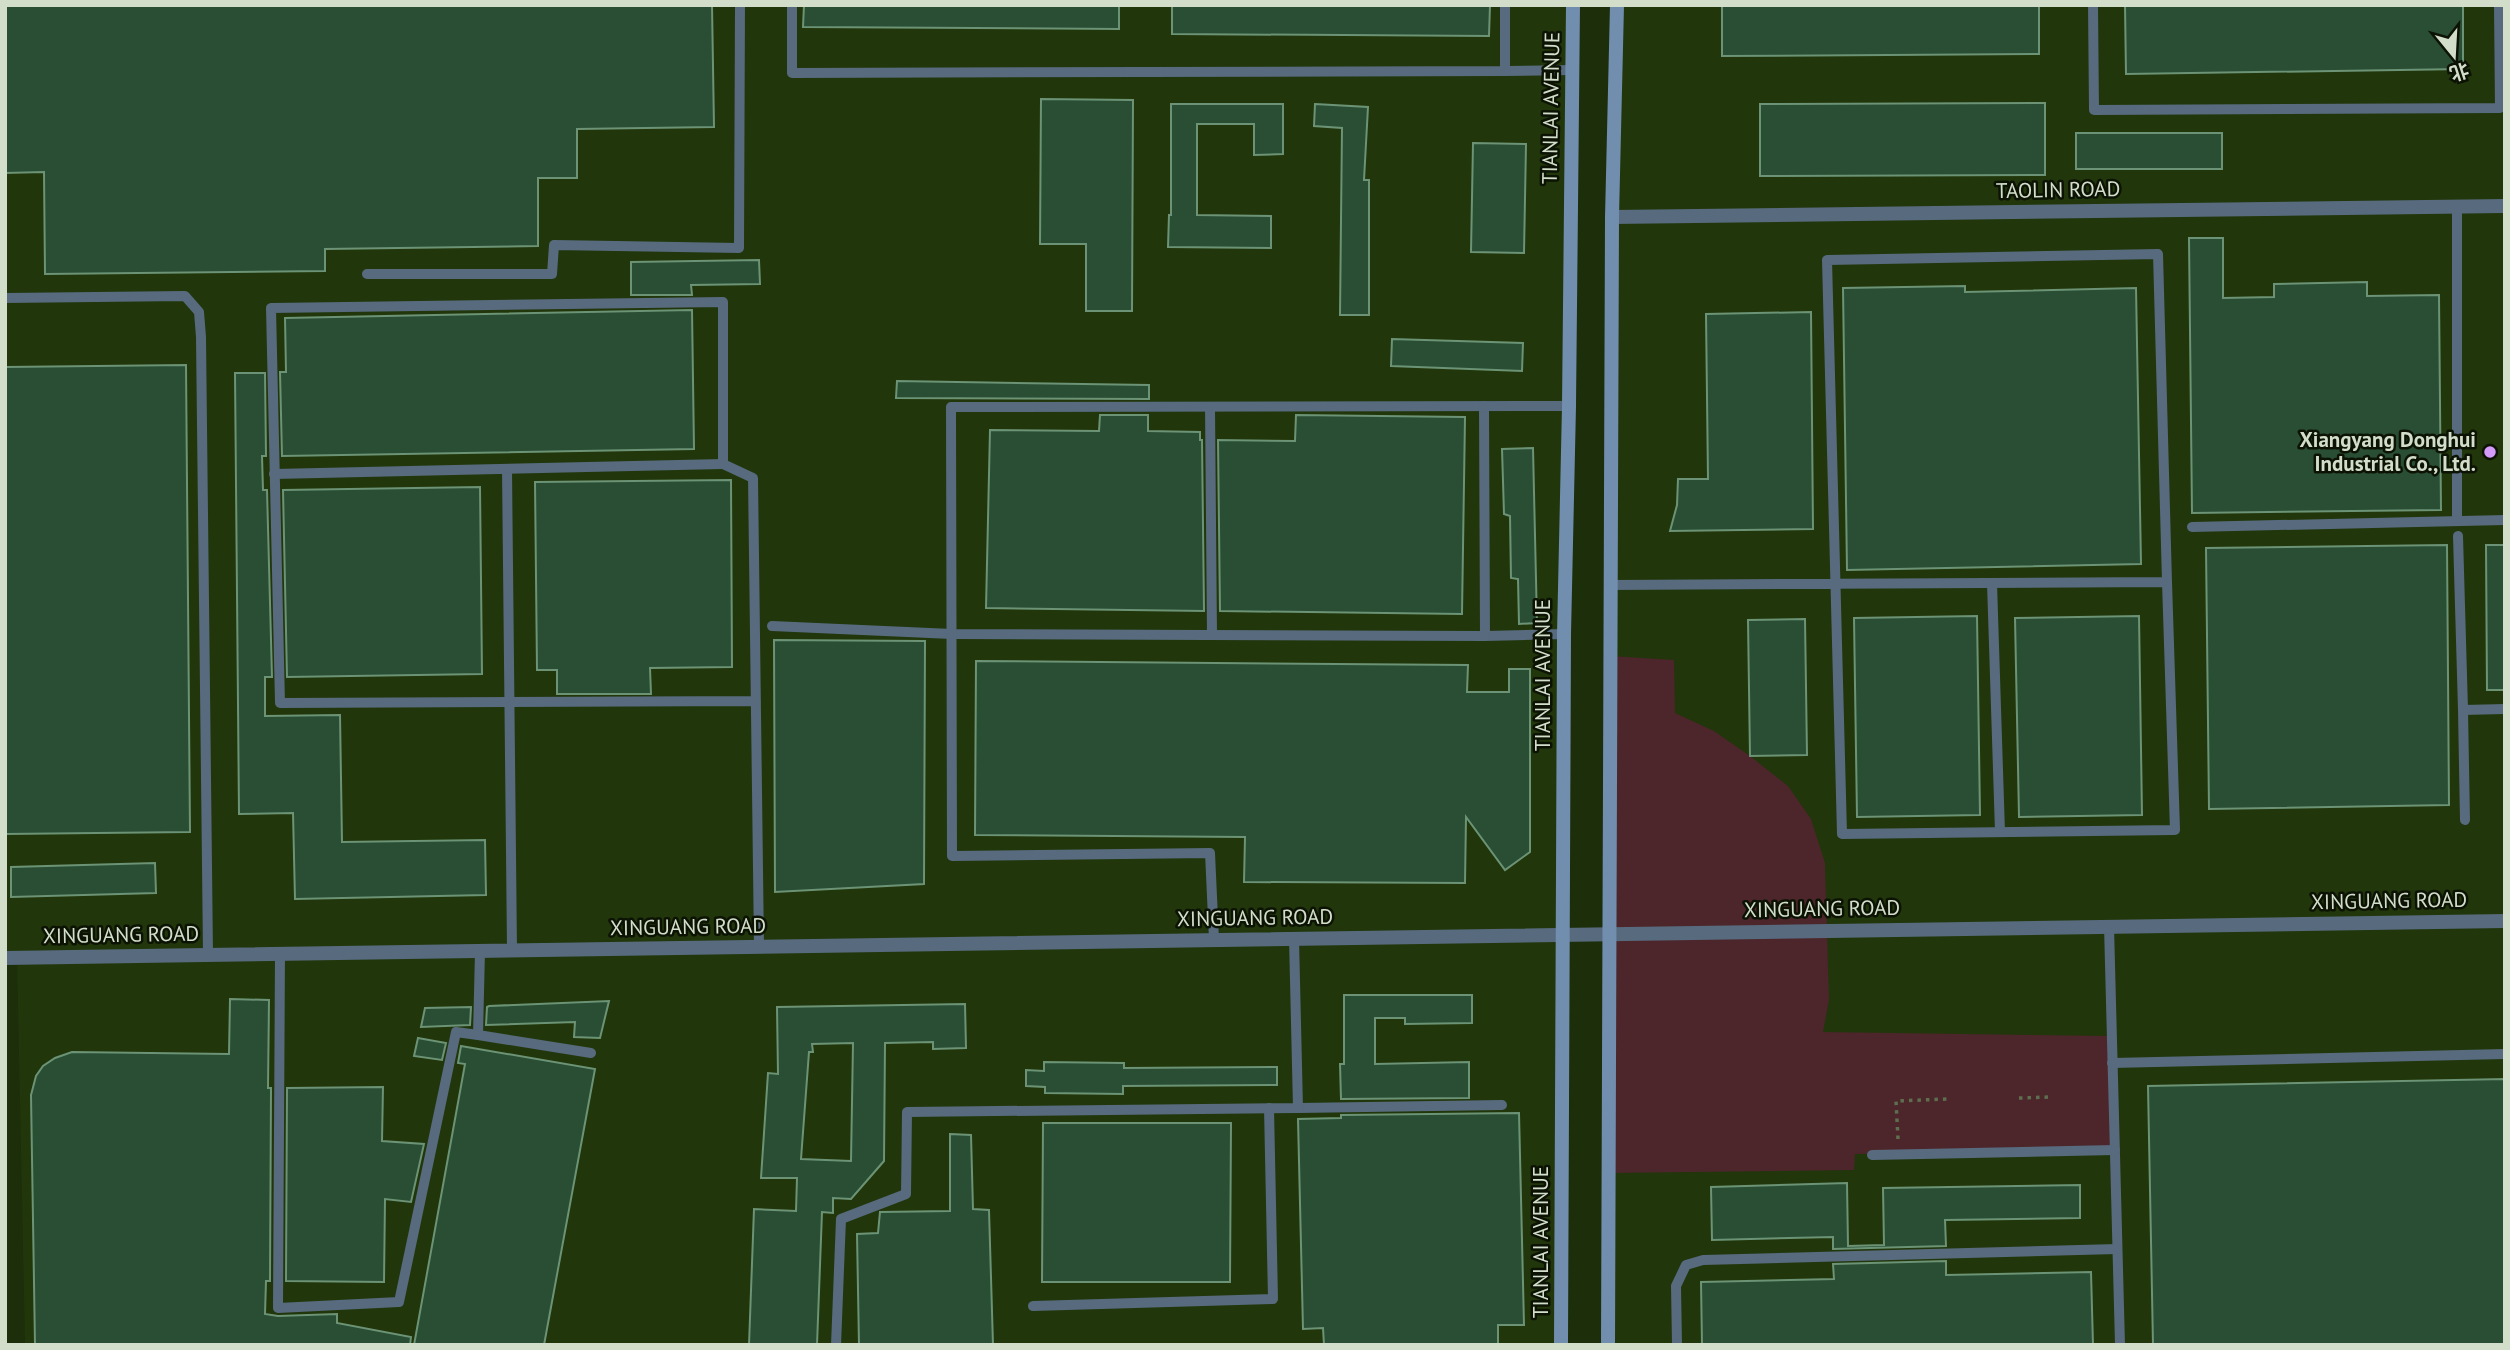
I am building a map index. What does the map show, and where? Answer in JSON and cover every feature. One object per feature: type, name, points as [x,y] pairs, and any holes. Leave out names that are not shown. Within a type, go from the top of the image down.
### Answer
[{"type":"main road","name":"TIANLAI AVENUE","points":[[1561,1345],[1564,634],[1573,5]]},
{"type":"main road","points":[[1608,1345],[1612,217],[1617,5]]},
{"type":"street","name":"TAOLIN ROAD","points":[[1612,217],[2505,206]]},
{"type":"street","name":"XINGUANG ROAD","points":[[5,958],[1609,932],[2505,921]]},
{"type":"lane","points":[[368,274],[552,274],[554,245],[738,248],[740,5]]},
{"type":"lane","points":[[792,5],[792,73],[1573,70]]},
{"type":"lane","points":[[1505,5],[1505,71]]},
{"type":"lane","points":[[2094,5],[2094,110],[2500,108],[2500,5]]},
{"type":"lane","points":[[2457,206],[2457,521]]},
{"type":"lane","points":[[2158,254],[2167,582],[2175,830],[1842,834],[1827,260],[2158,254]]},
{"type":"lane","points":[[5,298],[185,296],[199,312],[208,954]]},
{"type":"lane","points":[[723,464],[723,302],[271,308],[280,702],[756,701]]},
{"type":"lane","points":[[1484,406],[1485,636]]},
{"type":"lane","points":[[1214,940],[1210,853],[952,856],[951,407],[1569,406]]},
{"type":"lane","points":[[1210,407],[1212,635]]},
{"type":"lane","points":[[274,474],[723,464],[753,478],[759,947]]},
{"type":"lane","points":[[507,469],[512,950]]},
{"type":"lane","points":[[2192,527],[2505,520]]},
{"type":"lane","points":[[2458,536],[2465,820]]},
{"type":"lane","points":[[1611,585],[2167,582]]},
{"type":"lane","points":[[1992,583],[2000,832]]},
{"type":"lane","points":[[772,626],[952,634],[1564,634]]},
{"type":"lane","points":[[2463,710],[2505,709]]},
{"type":"lane","points":[[2109,926],[2120,1345]]},
{"type":"lane","points":[[1294,938],[1298,1108]]},
{"type":"lane","points":[[478,1035],[480,951]]},
{"type":"lane","points":[[280,953],[278,1308],[399,1302],[456,1032],[591,1053]]},
{"type":"lane","points":[[2112,1063],[2505,1055]]},
{"type":"lane","points":[[836,1345],[841,1219],[906,1194],[907,1112],[1502,1105]]},
{"type":"lane","points":[[1033,1306],[1273,1299],[1269,1108]]},
{"type":"lane","points":[[1872,1155],[2115,1150]]},
{"type":"lane","points":[[1678,1345],[1676,1286],[1686,1265],[1703,1260],[2117,1249]]},
{"type":"path","points":[[2019,1098],[2051,1097]]},
{"type":"path","points":[[1899,1155],[1896,1101],[1947,1099]]},
{"type":"shaded area","points":[[5,5],[1573,5],[1561,1345],[25,1345],[17,959],[5,958]]},
{"type":"shaded area","points":[[1617,5],[2505,5],[2505,1345],[1608,1345]]},
{"type":"shaded area","points":[[1610,656],[1674,660],[1675,713],[1714,731],[1750,756],[1788,786],[1811,819],[1825,863],[1829,1000],[1823,1032],[2112,1036],[2115,1150],[1855,1154],[1854,1170],[1609,1173]]},
{"type":"building","points":[[5,5],[712,5],[714,127],[577,129],[577,178],[538,178],[538,246],[325,249],[325,271],[45,274],[44,172],[5,173]]},
{"type":"building","points":[[804,5],[1119,5],[1119,29],[803,27]]},
{"type":"building","points":[[1172,5],[1490,5],[1489,36],[1172,34]]},
{"type":"building","points":[[1722,5],[2039,5],[2039,54],[1722,56]]},
{"type":"building","points":[[2125,5],[2463,5],[2463,69],[2126,74]]},
{"type":"building","points":[[1041,99],[1133,100],[1132,311],[1086,311],[1086,244],[1040,244]]},
{"type":"building","points":[[2045,103],[2045,175],[1760,176],[1760,104]]},
{"type":"building","points":[[1171,104],[1283,104],[1283,154],[1254,155],[1254,124],[1197,124],[1197,215],[1271,216],[1271,248],[1168,247],[1171,215]]},
{"type":"building","points":[[1315,104],[1368,107],[1364,180],[1369,180],[1369,315],[1340,315],[1342,128],[1314,126]]},
{"type":"building","points":[[2076,133],[2222,133],[2222,169],[2076,169]]},
{"type":"building","points":[[1473,143],[1526,144],[1524,253],[1471,252]]},
{"type":"building","points":[[2189,238],[2223,238],[2223,298],[2274,297],[2274,284],[2367,282],[2367,296],[2439,295],[2441,510],[2192,513]]},
{"type":"building","points":[[759,260],[760,284],[691,285],[692,295],[631,295],[631,262]]},
{"type":"building","points":[[1965,286],[1965,292],[2136,288],[2141,564],[1847,570],[1843,288]]},
{"type":"building","points":[[692,310],[694,449],[282,456],[280,372],[286,372],[285,318]]},
{"type":"building","points":[[1811,312],[1813,529],[1670,531],[1677,505],[1678,479],[1708,479],[1706,314]]},
{"type":"building","points":[[1392,339],[1523,343],[1522,371],[1391,366]]},
{"type":"building","points":[[186,365],[190,832],[5,834],[5,367]]},
{"type":"building","points":[[235,373],[265,373],[266,456],[262,456],[263,490],[267,490],[272,677],[265,677],[265,716],[340,715],[342,842],[485,840],[486,895],[295,899],[293,813],[239,814]]},
{"type":"building","points":[[897,381],[1149,385],[1149,399],[896,398]]},
{"type":"building","points":[[1100,415],[1148,415],[1148,431],[1200,432],[1204,611],[986,608],[990,430],[1099,431]]},
{"type":"building","points":[[1296,415],[1465,417],[1462,614],[1220,611],[1218,440],[1295,441]]},
{"type":"building","points":[[1533,448],[1537,623],[1519,624],[1518,579],[1511,578],[1510,516],[1504,514],[1502,449]]},
{"type":"building","points":[[731,480],[732,667],[650,668],[651,694],[557,694],[557,670],[537,670],[535,482]]},
{"type":"building","points":[[480,487],[482,674],[287,677],[283,490]]},
{"type":"building","points":[[2447,545],[2449,805],[2209,809],[2206,548]]},
{"type":"building","points":[[2486,545],[2505,545],[2505,690],[2487,690]]},
{"type":"building","points":[[1977,616],[1980,815],[1857,817],[1854,618]]},
{"type":"building","points":[[2139,616],[2142,815],[2019,817],[2015,618]]},
{"type":"building","points":[[1805,619],[1807,755],[1750,756],[1748,620]]},
{"type":"building","points":[[774,640],[925,641],[924,884],[775,892]]},
{"type":"building","points":[[976,661],[1468,665],[1467,692],[1509,692],[1509,669],[1530,669],[1530,852],[1505,870],[1466,817],[1465,883],[1244,882],[1245,837],[975,835]]},
{"type":"building","points":[[155,863],[156,893],[11,897],[11,867]]},
{"type":"building","points":[[1344,995],[1472,995],[1472,1023],[1405,1024],[1405,1018],[1375,1018],[1375,1064],[1469,1062],[1469,1098],[1341,1099]]},
{"type":"building","points":[[230,999],[269,1000],[270,1281],[266,1281],[265,1314],[337,1314],[337,1323],[411,1337],[410,1345],[35,1345],[31,1095],[36,1076],[43,1066],[55,1058],[72,1052],[229,1054]]},
{"type":"building","points":[[609,1001],[600,1038],[574,1037],[575,1022],[486,1025],[489,1006]]},
{"type":"building","points":[[965,1004],[966,1048],[933,1049],[933,1042],[885,1043],[884,1161],[851,1199],[833,1198],[833,1213],[822,1212],[817,1345],[749,1345],[754,1209],[796,1211],[797,1178],[761,1178],[768,1073],[778,1074],[777,1007]],"holes":[[[853,1043],[851,1161],[801,1159],[809,1052],[813,1052],[812,1044]]]},
{"type":"building","points":[[471,1007],[470,1025],[421,1027],[425,1008]]},
{"type":"building","points":[[418,1038],[446,1043],[442,1060],[414,1056]]},
{"type":"building","points":[[461,1046],[595,1069],[544,1345],[414,1345],[465,1064],[458,1063]]},
{"type":"building","points":[[1044,1062],[1124,1063],[1124,1068],[1277,1067],[1277,1085],[1123,1086],[1123,1094],[1045,1093],[1045,1087],[1026,1086],[1026,1070],[1044,1071]]},
{"type":"building","points":[[2505,1079],[2505,1345],[2153,1345],[2148,1086]]},
{"type":"building","points":[[383,1087],[382,1141],[424,1144],[411,1202],[385,1199],[384,1282],[286,1281],[287,1088]]},
{"type":"building","points":[[1519,1113],[1524,1325],[1498,1325],[1498,1345],[1324,1345],[1323,1328],[1303,1329],[1298,1119],[1341,1118],[1341,1115]]},
{"type":"building","points":[[1043,1123],[1231,1123],[1230,1282],[1042,1282]]},
{"type":"building","points":[[950,1134],[971,1135],[973,1209],[989,1210],[993,1345],[859,1345],[857,1234],[878,1233],[880,1212],[950,1211]]},
{"type":"building","points":[[1847,1183],[1848,1246],[1884,1245],[1883,1188],[2080,1185],[2080,1218],[1945,1220],[1946,1246],[1833,1249],[1833,1237],[1712,1240],[1711,1187]]},
{"type":"building","points":[[1946,1261],[1946,1275],[2091,1272],[2093,1345],[1702,1345],[1701,1282],[1834,1279],[1833,1264]]},
{"type":"place","name":"Xiangyang Donghui Industrial Co., Ltd.","points":[[2490,452]]}]
